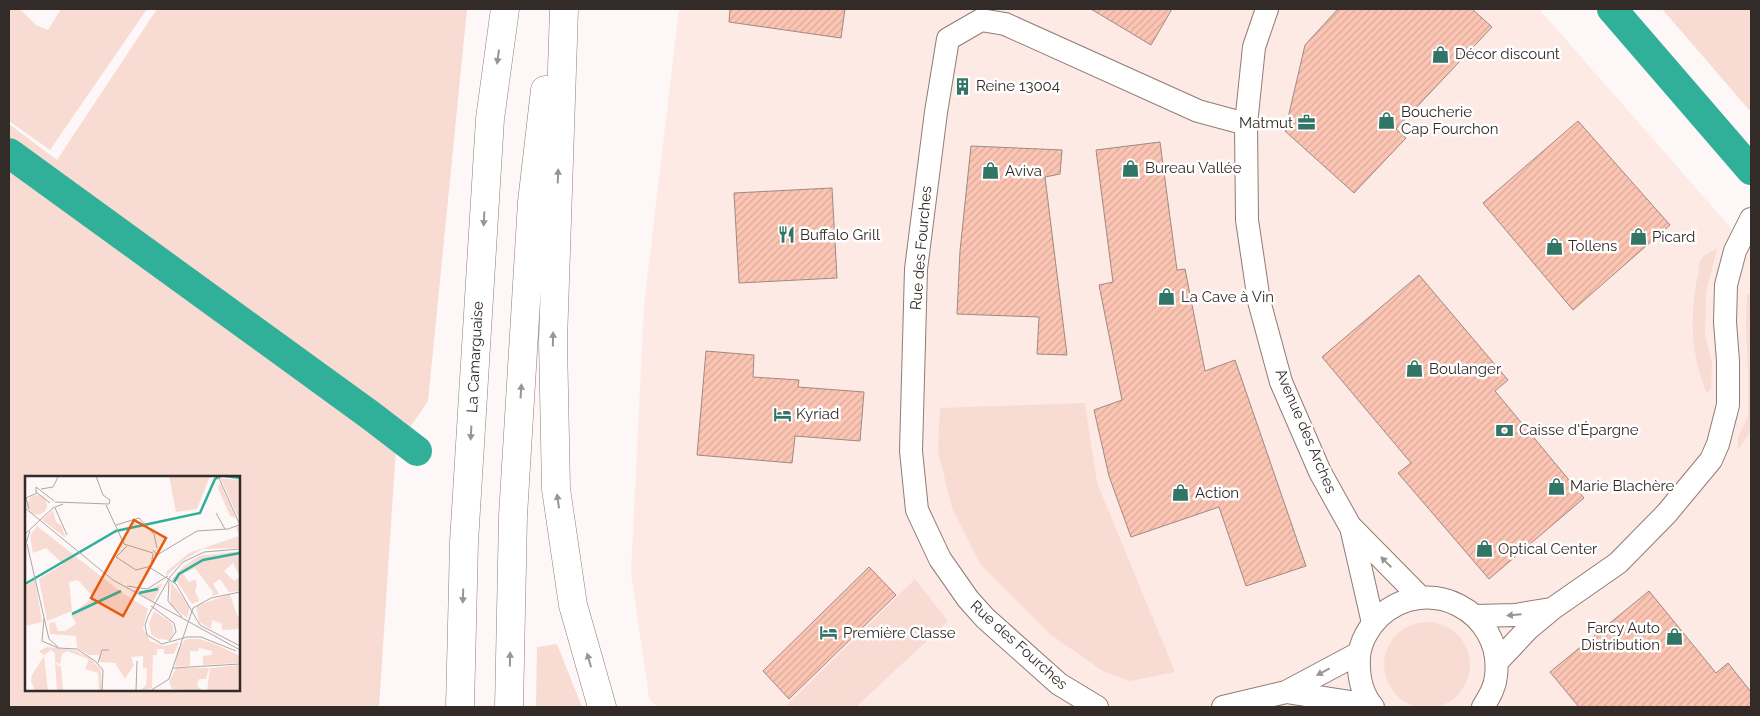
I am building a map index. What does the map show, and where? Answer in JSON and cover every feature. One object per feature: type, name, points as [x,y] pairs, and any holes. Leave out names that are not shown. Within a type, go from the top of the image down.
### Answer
[{"type":"highway","name":"La Camarguaise","points":[[460,707],[464,542],[490,119],[505,9]]},
{"type":"highway","points":[[509,707],[513,516],[532,212],[554,9]]},
{"type":"highway","points":[[564,9],[553,341],[556,489],[573,606],[602,707]]},
{"type":"street","name":"Avenue des Arches","points":[[1267,9],[1254,47],[1246,124],[1247,220],[1259,301],[1281,382],[1320,472],[1350,526],[1420,597]]},
{"type":"street","name":"Rue des Fourches","points":[[1097,707],[1059,684],[984,618],[940,559],[918,510],[911,451],[916,269],[936,112],[948,39],[981,20],[1005,24],[1198,111],[1246,124]]},
{"type":"street","points":[[1497,662],[1528,629],[1552,609],[1618,563],[1667,513],[1710,460],[1718,444],[1728,405],[1728,360],[1725,322],[1726,285],[1735,251],[1751,220]]},
{"type":"street","name":"Avenue des Arches","points":[[1350,526],[1373,623]]},
{"type":"street","points":[[1372,706],[1362,689],[1359,671],[1359,653],[1365,637],[1373,623],[1387,610],[1402,601],[1420,597],[1440,598],[1459,604],[1476,616],[1487,630],[1494,645],[1497,662],[1492,702]]},
{"type":"street","points":[[1476,616],[1515,616],[1552,609]]},
{"type":"street","points":[[1223,707],[1286,692],[1359,653]]},
{"type":"street","points":[[1286,692],[1372,706]]},
{"type":"shaded area","points":[[9,9],[20,9],[36,25],[48,30],[61,9],[147,9],[50,150],[9,121]]},
{"type":"shaded area","points":[[157,9],[467,9],[428,401],[396,448],[379,707],[9,707],[9,124],[57,160]]},
{"type":"shaded area","points":[[679,9],[1539,9],[1751,251],[1751,707],[657,707],[649,698],[631,573],[644,305]]},
{"type":"shaded area","points":[[1662,9],[1751,9],[1751,112]]},
{"type":"shaded area","points":[[1717,248],[1706,293],[1705,334],[1712,364],[1711,389],[1707,393],[1695,350],[1693,304],[1701,259]]},
{"type":"shaded area","points":[[1751,293],[1751,431],[1738,449],[1738,437],[1748,417],[1746,324],[1747,295]]},
{"type":"shaded area","points":[[1085,403],[1097,483],[1175,672],[1130,681],[1103,671],[1051,635],[981,565],[952,508],[938,451],[940,408]]},
{"type":"shaded area","points":[[915,579],[948,621],[856,707],[785,707]]},
{"type":"shaded area","points":[[1419,622],[1435,622],[1444,625],[1458,634],[1467,648],[1470,665],[1467,682],[1458,696],[1444,705],[1435,708],[1419,708],[1403,701],[1391,689],[1384,673],[1384,657],[1391,641],[1403,629]]},
{"type":"shaded area","points":[[557,644],[582,707],[536,707],[537,647]]},
{"type":"building","points":[[730,9],[845,9],[841,38],[729,22]]},
{"type":"building","points":[[1091,9],[1172,9],[1151,45]]},
{"type":"building","points":[[1338,9],[1472,9],[1492,27],[1396,129],[1406,138],[1354,193],[1285,131],[1305,45]]},
{"type":"building","points":[[1578,121],[1670,225],[1573,310],[1483,203]]},
{"type":"building","points":[[1160,142],[1177,270],[1185,269],[1205,371],[1235,360],[1306,566],[1246,586],[1219,507],[1131,537],[1109,476],[1094,410],[1122,400],[1099,285],[1113,282],[1096,150]]},
{"type":"building","points":[[971,146],[1062,150],[1060,174],[1045,177],[1067,355],[1037,354],[1039,317],[957,314],[960,251]]},
{"type":"building","name":"Buffalo Grill","points":[[832,188],[837,278],[739,283],[734,193]]},
{"type":"building","points":[[1419,275],[1508,380],[1495,391],[1584,498],[1489,579],[1398,473],[1411,463],[1322,357]]},
{"type":"building","name":"Kyriad","points":[[706,351],[754,355],[753,377],[799,380],[798,387],[864,392],[860,441],[795,436],[792,463],[697,455]]},
{"type":"building","name":"Première Classe","points":[[869,567],[896,595],[789,699],[763,671]]},
{"type":"building","points":[[1649,591],[1716,673],[1728,663],[1751,692],[1751,707],[1579,707],[1550,672]]},
{"type":"waterway","points":[[1612,9],[1751,170]]},
{"type":"waterway","points":[[9,153],[417,451]]},
{"type":"place","name":"Décor discount","points":[[1441,54]]},
{"type":"place","name":"Reine 13004","points":[[962,86]]},
{"type":"place","name":"Boucherie Cap Fourchon","points":[[1387,121]]},
{"type":"place","name":"Matmut","points":[[1307,123]]},
{"type":"place","name":"Bureau Vallée","points":[[1131,168]]},
{"type":"place","name":"Aviva","points":[[991,171]]},
{"type":"place","name":"Buffalo Grill","points":[[786,235]]},
{"type":"place","name":"Picard","points":[[1638,237]]},
{"type":"place","name":"Tollens","points":[[1554,246]]},
{"type":"place","name":"La Cave à Vin","points":[[1167,297]]},
{"type":"place","name":"Boulanger","points":[[1415,369]]},
{"type":"place","name":"Kyriad","points":[[782,414]]},
{"type":"place","name":"Caisse d'Épargne","points":[[1505,430]]},
{"type":"place","name":"Marie Blachère","points":[[1556,486]]},
{"type":"place","name":"Action","points":[[1181,493]]},
{"type":"place","name":"Optical Center","points":[[1484,549]]},
{"type":"place","name":"Première Classe","points":[[829,633]]},
{"type":"place","name":"Farcy Auto Distribution","points":[[1674,637]]}]
